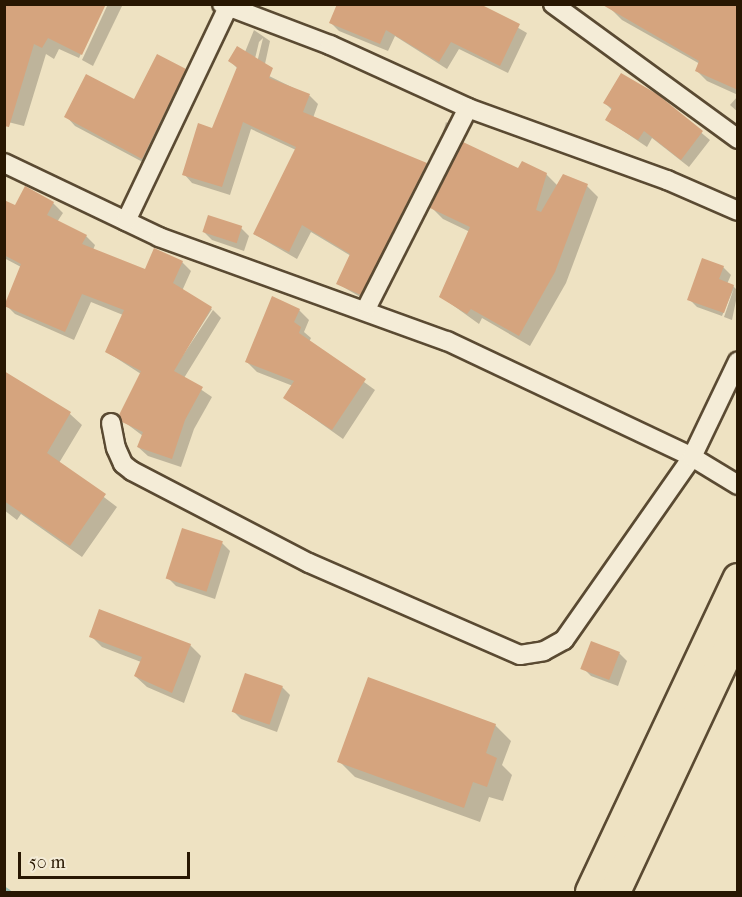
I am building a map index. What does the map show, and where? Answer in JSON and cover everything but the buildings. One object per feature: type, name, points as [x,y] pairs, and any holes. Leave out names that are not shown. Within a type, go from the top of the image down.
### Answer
[{"type":"main road","points":[[591,892],[738,579]]},
{"type":"main road","points":[[615,892],[738,629]]},
{"type":"street","points":[[553,4],[738,139]]},
{"type":"street","points":[[126,221],[225,6],[330,45],[468,108],[667,180],[738,211]]},
{"type":"street","points":[[366,309],[468,108]]},
{"type":"street","points":[[4,163],[159,237],[366,309],[447,341],[692,457],[738,485]]},
{"type":"street","points":[[111,423],[123,464],[132,471],[309,563],[520,655],[544,651],[564,640],[692,457],[738,361]]}]
